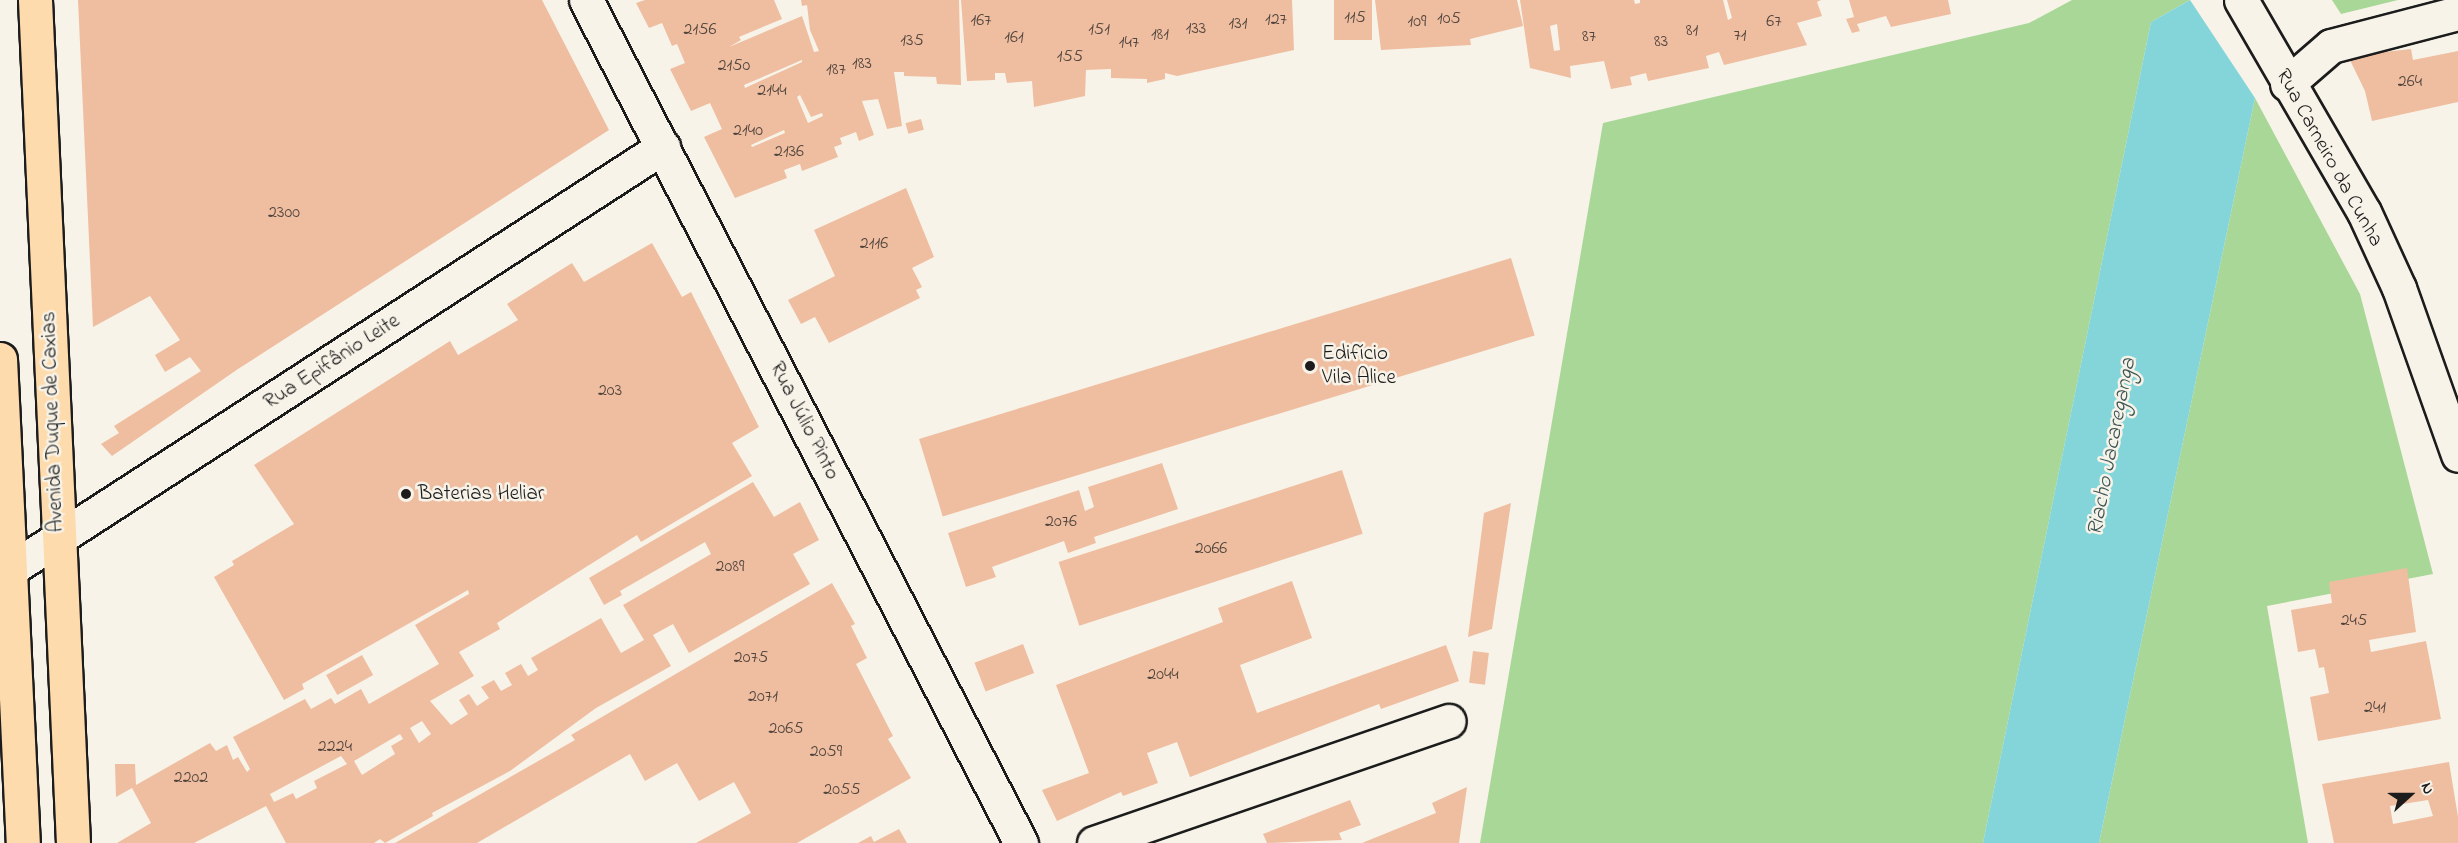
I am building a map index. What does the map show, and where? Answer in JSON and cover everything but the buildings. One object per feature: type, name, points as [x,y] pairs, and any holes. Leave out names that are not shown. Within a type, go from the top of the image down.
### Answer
[{"type":"main road","name":"Avenida Duque de Caxias","points":[[35,0],[73,843]]},
{"type":"main road","points":[[0,360],[6,572],[23,843]]},
{"type":"street","name":"Rua Júlio Pinto","points":[[586,0],[1021,843]]},
{"type":"street","name":"Rua Carneiro da Cunha","points":[[2241,0],[2364,212],[2399,288],[2458,455]]},
{"type":"street","points":[[2288,84],[2331,46],[2458,13]]},
{"type":"street","name":"Rua Epifânio Leite","points":[[6,572],[663,147]]},
{"type":"street","points":[[1094,843],[1449,721]]},
{"type":"green space","points":[[2072,0],[2190,0],[2151,22],[1983,843],[1480,843],[1603,123],[2029,23]]},
{"type":"green space","points":[[2332,0],[2398,0],[2341,14]]},
{"type":"green space","points":[[2255,98],[2360,294],[2433,574],[2267,606],[2308,843],[2099,843]]},
{"type":"water","name":"Riacho Jacareganga","points":[[2190,0],[2255,98],[2099,843],[1983,843],[2151,22]]},
{"type":"place","name":"Edifício Vila Alice","points":[[1310,366]]},
{"type":"place","name":"Baterias Heliar","points":[[406,494]]}]
